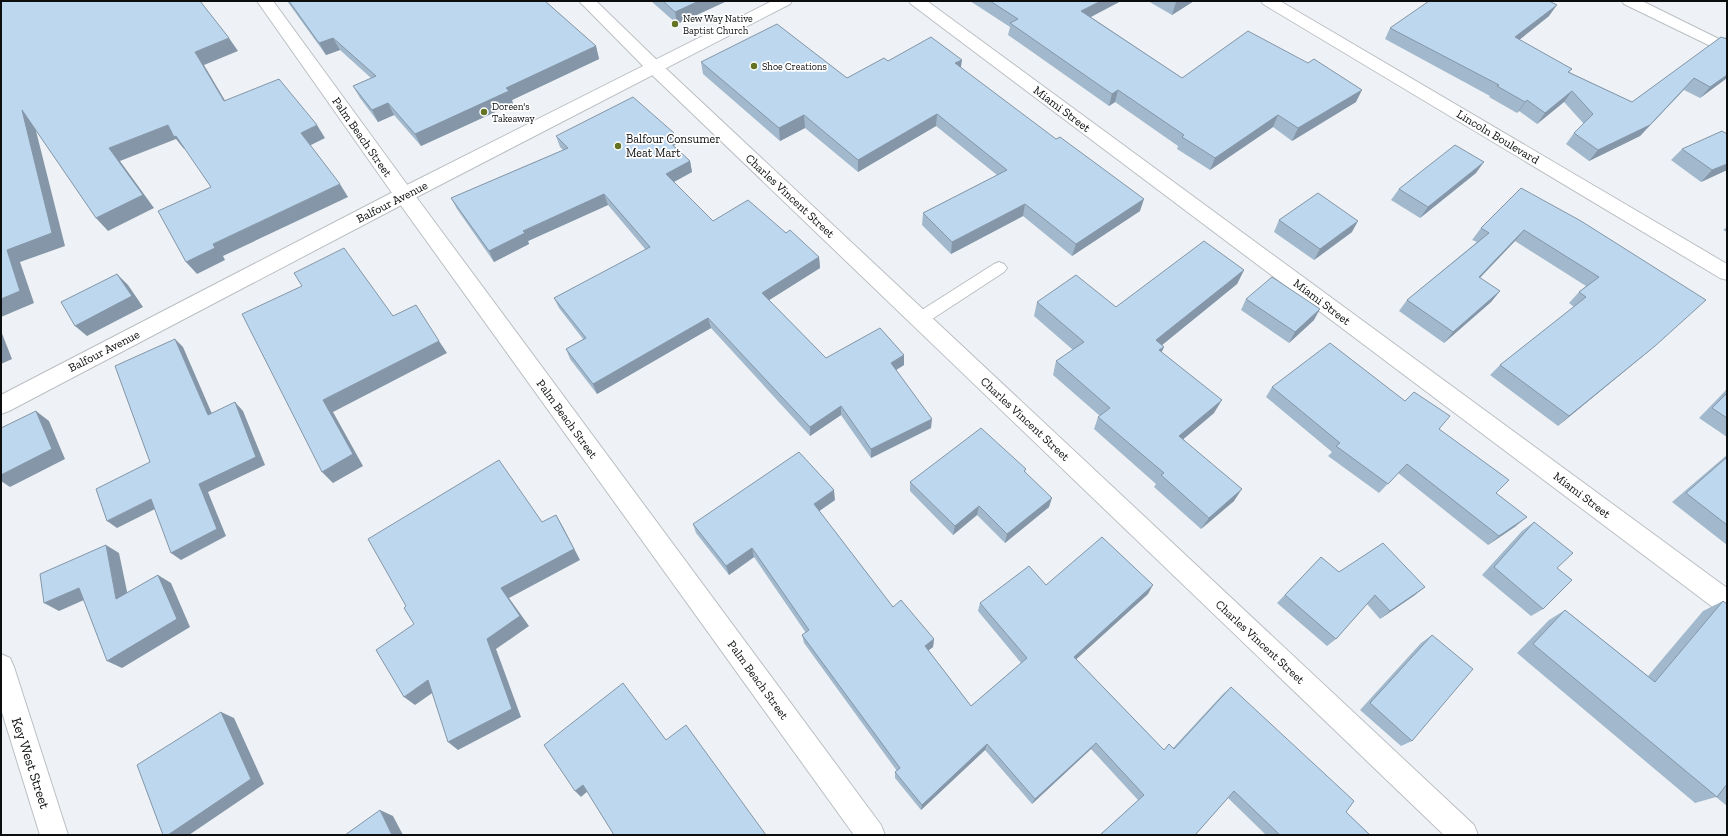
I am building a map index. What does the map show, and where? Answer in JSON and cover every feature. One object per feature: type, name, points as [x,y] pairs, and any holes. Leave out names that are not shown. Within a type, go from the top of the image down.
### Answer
[{"type":"street","name":"Palm Beach Street","points":[[265,1],[404,195],[871,835]]},
{"type":"street","name":"Charles Vincent Street","points":[[587,1],[655,68],[1464,835]]},
{"type":"street","name":"Balfour Avenue","points":[[1,405],[404,195],[784,1]]},
{"type":"street","name":"Miami Street","points":[[916,1],[1727,603]]},
{"type":"street","name":"Lincoln Boulevard","points":[[1269,1],[1727,273]]},
{"type":"street","points":[[1630,1],[1727,49]]},
{"type":"street","name":"Key West Street","points":[[1,667],[54,835]]},
{"type":"lane","points":[[920,319],[999,268]]},
{"type":"building","points":[[1,1],[200,1],[229,38],[195,52],[224,101],[279,79],[317,125],[301,133],[340,184],[213,244],[215,248],[186,262],[158,211],[211,187],[176,136],[174,137],[168,125],[109,148],[143,195],[96,218],[22,110],[52,233],[7,250],[20,291],[1,299]]},
{"type":"building","points":[[289,1],[545,1],[596,46],[506,88],[509,91],[415,134],[388,103],[372,110],[353,86],[376,76],[333,38],[319,43]]},
{"type":"building","points":[[663,1],[699,1],[675,12]]},
{"type":"building","points":[[990,1],[1101,1],[1081,11],[1182,78],[1248,31],[1308,63],[1314,59],[1362,90],[1298,128],[1278,115],[1215,158],[1182,137],[1184,135],[1118,90],[1112,94],[1010,23],[1018,19]]},
{"type":"building","points":[[1429,1],[1549,1],[1557,5],[1515,37],[1572,69],[1568,72],[1632,102],[1721,37],[1727,39],[1727,75],[1710,87],[1694,78],[1650,125],[1598,150],[1574,133],[1593,114],[1572,91],[1545,113],[1527,100],[1525,102],[1497,86],[1499,85],[1390,28]]},
{"type":"building","points":[[777,24],[847,78],[884,58],[888,61],[931,37],[962,60],[955,63],[1056,139],[1060,137],[1144,199],[1076,244],[1025,204],[952,242],[923,213],[1007,170],[937,114],[858,160],[804,115],[779,128],[701,62]]},
{"type":"building","points":[[633,97],[674,133],[665,138],[690,161],[666,174],[713,221],[748,200],[786,233],[790,230],[819,257],[762,293],[826,358],[880,328],[904,355],[891,363],[932,419],[871,449],[841,406],[810,427],[708,318],[593,384],[566,349],[586,338],[554,298],[650,247],[604,194],[523,231],[525,233],[489,251],[451,198],[568,148],[556,136]]},
{"type":"building","points":[[1722,131],[1727,134],[1727,164],[1712,170],[1682,149]]},
{"type":"building","points":[[1455,145],[1484,162],[1428,207],[1399,189]]},
{"type":"building","points":[[1521,188],[1581,221],[1706,300],[1655,346],[1569,416],[1500,365],[1586,297],[1579,292],[1599,277],[1524,230],[1479,277],[1500,291],[1453,332],[1407,300],[1489,233],[1481,228]]},
{"type":"building","points":[[1318,193],[1358,221],[1320,249],[1279,220]]},
{"type":"building","points":[[1204,241],[1244,270],[1156,340],[1164,347],[1159,350],[1222,400],[1179,436],[1242,489],[1209,518],[1161,475],[1164,473],[1098,417],[1110,408],[1056,361],[1084,342],[1037,302],[1076,275],[1116,307]]},
{"type":"building","points":[[344,248],[393,316],[416,305],[439,341],[323,400],[353,454],[322,472],[242,314],[302,286],[294,273]]},
{"type":"building","points":[[117,274],[132,296],[75,326],[61,302]]},
{"type":"building","points":[[1272,277],[1320,309],[1295,332],[1246,299]]},
{"type":"building","points":[[175,339],[208,415],[235,402],[256,457],[199,484],[217,529],[171,553],[151,499],[107,521],[96,489],[150,462],[115,366]]},
{"type":"building","points":[[1330,343],[1405,401],[1414,392],[1450,416],[1439,429],[1509,480],[1496,493],[1527,517],[1499,536],[1407,464],[1388,484],[1336,446],[1340,443],[1272,387]]},
{"type":"building","points":[[1727,393],[1727,418],[1712,408]]},
{"type":"building","points":[[36,411],[52,449],[1,475],[1,428]]},
{"type":"building","points":[[981,428],[1026,469],[1024,471],[1052,498],[1007,534],[979,506],[955,526],[910,482]]},
{"type":"building","points":[[799,452],[834,490],[814,504],[893,607],[901,600],[934,639],[925,646],[971,706],[1027,658],[980,603],[1029,566],[1046,585],[1102,537],[1153,585],[1074,657],[1164,750],[1169,744],[1174,749],[1231,687],[1354,801],[1346,812],[1370,835],[1280,835],[1234,791],[1195,835],[1100,835],[1144,795],[1096,743],[1035,799],[987,744],[922,805],[895,772],[900,768],[802,635],[809,630],[752,548],[726,566],[693,524]]},
{"type":"building","points":[[1727,457],[1727,525],[1686,493]]},
{"type":"building","points":[[499,460],[542,522],[556,515],[574,549],[501,588],[520,616],[487,639],[512,709],[448,742],[428,680],[404,697],[376,650],[414,624],[404,608],[406,606],[368,539]]},
{"type":"building","points":[[1534,522],[1573,553],[1557,568],[1572,580],[1543,609],[1494,567]]},
{"type":"building","points":[[1383,543],[1425,587],[1390,611],[1375,595],[1336,639],[1285,595],[1321,557],[1339,572]]},
{"type":"building","points":[[106,545],[116,599],[158,575],[177,619],[107,661],[79,588],[44,603],[40,574]]},
{"type":"building","points":[[1723,601],[1727,604],[1727,784],[1717,797],[1533,644],[1565,610],[1655,682]]},
{"type":"building","points":[[1432,635],[1473,669],[1412,741],[1370,703]]},
{"type":"building","points":[[623,683],[666,740],[686,725],[766,835],[614,835],[583,785],[575,791],[544,745]]},
{"type":"building","points":[[221,712],[251,779],[168,835],[163,835],[137,765]]},
{"type":"building","points":[[380,810],[392,835],[345,835]]},
{"type":"place","name":"New Way Native Baptist Church","points":[[675,24]]},
{"type":"place","name":"Shoe Creations","points":[[754,66]]},
{"type":"place","name":"Doreen's Takeaway","points":[[484,112]]},
{"type":"place","name":"Balfour Consumer Meat Mart","points":[[618,146]]}]
